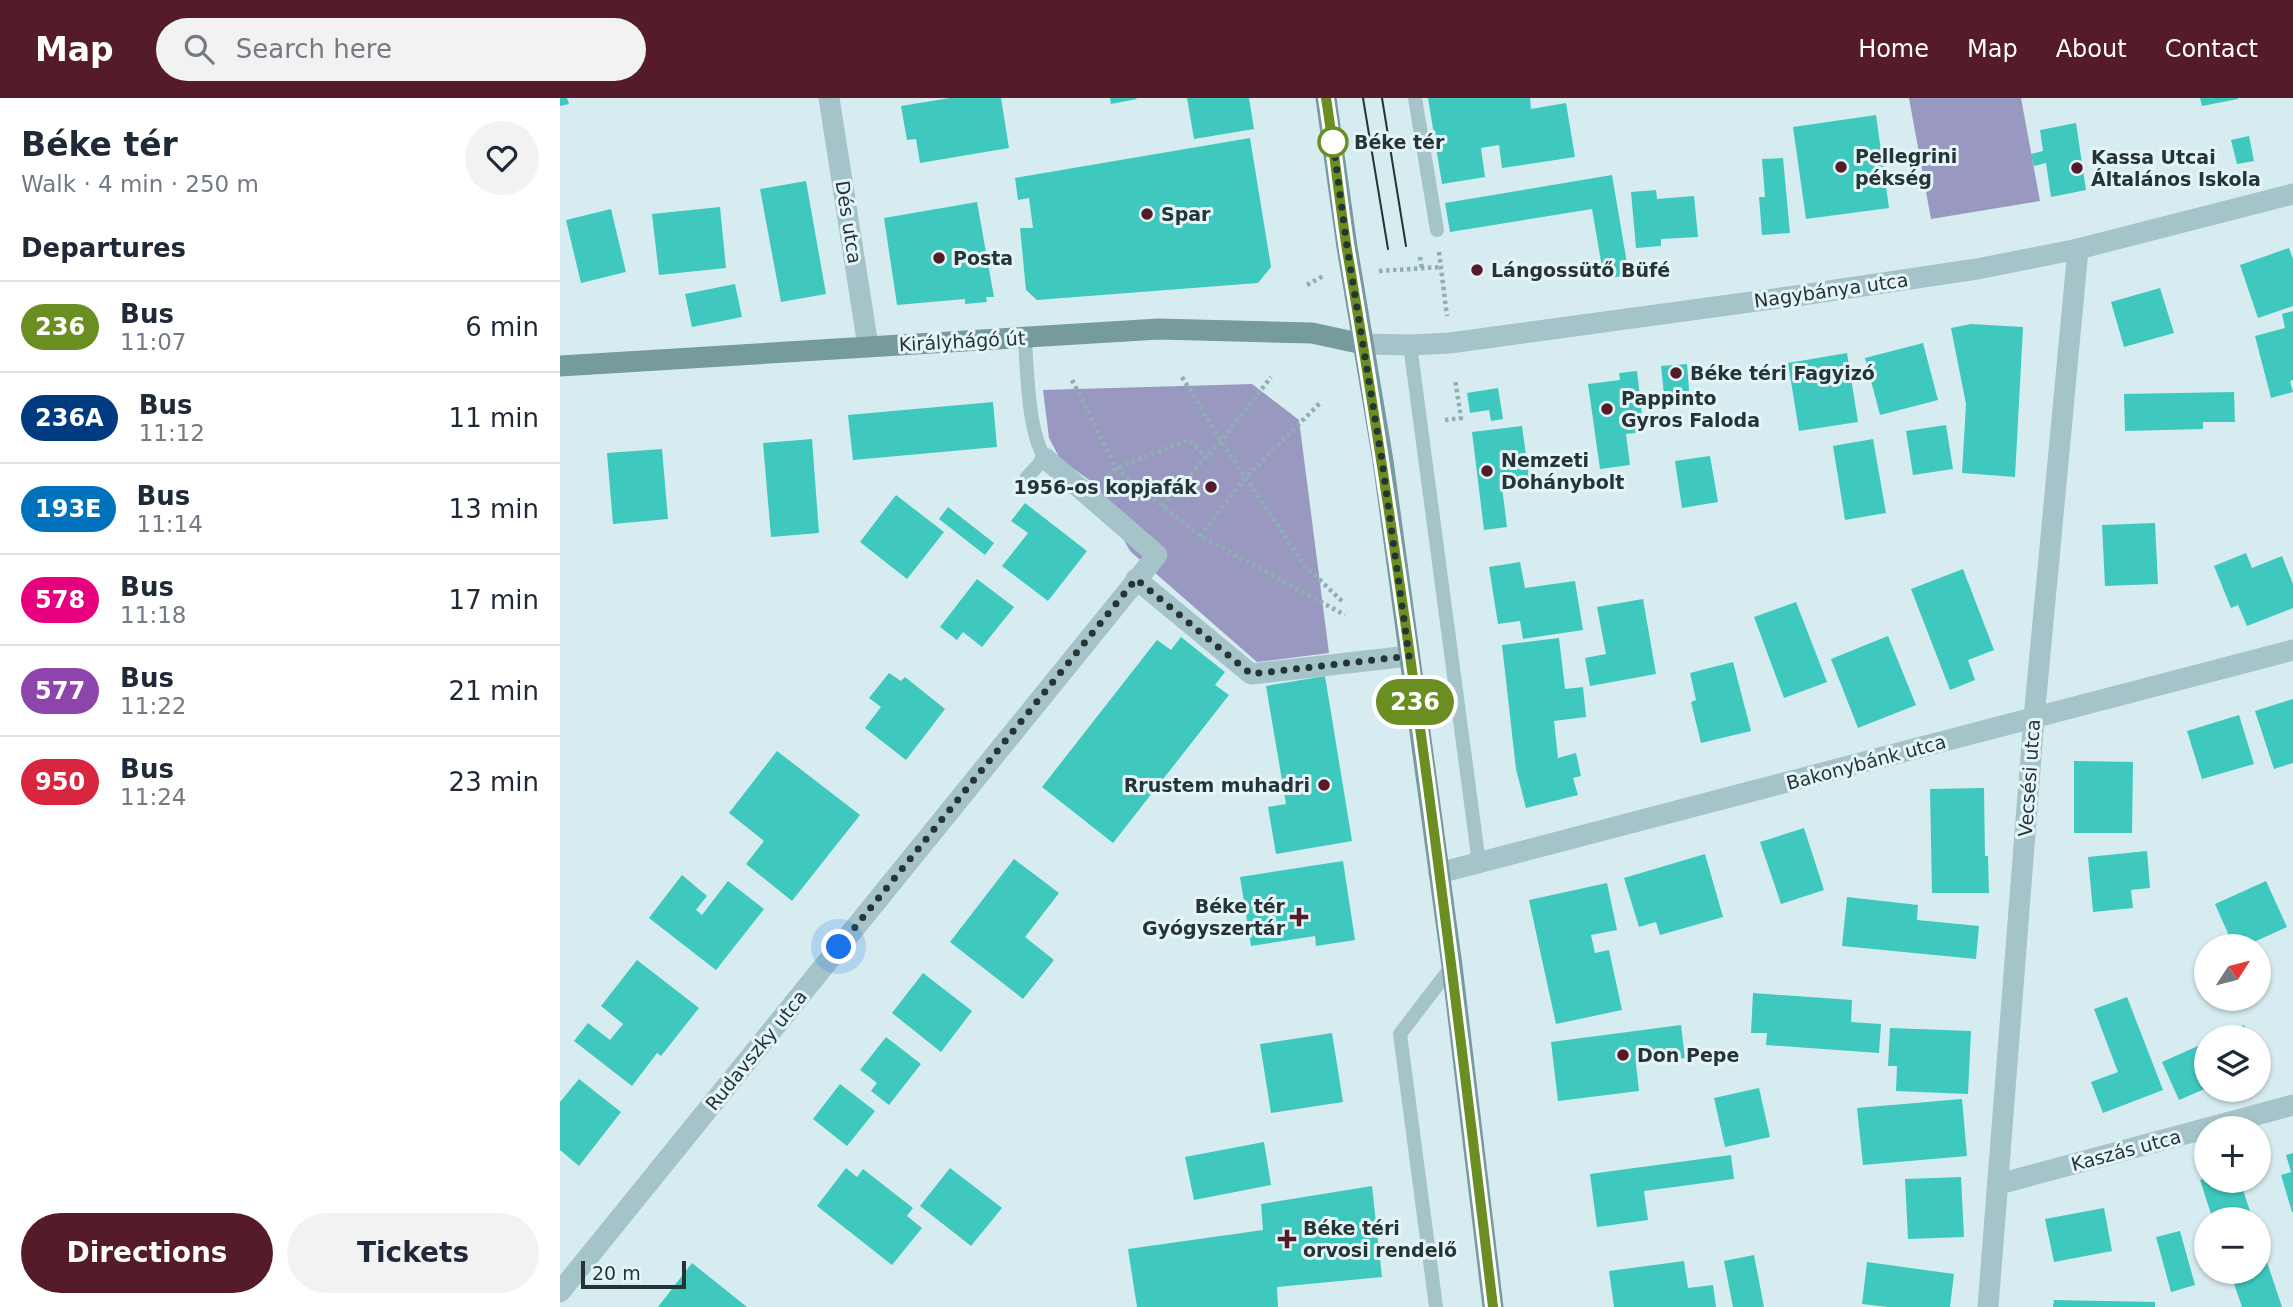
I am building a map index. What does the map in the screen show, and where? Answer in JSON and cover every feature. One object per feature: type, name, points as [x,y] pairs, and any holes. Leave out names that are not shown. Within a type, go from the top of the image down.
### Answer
[{"type":"main road","points":[[1326,98],[1382,461],[1452,966],[1493,1307]]},
{"type":"main road","name":"Királyhágó út","points":[[560,366],[1159,329],[1312,333],[1363,344]]},
{"type":"street","name":"Dés utca","points":[[829,98],[868,346]]},
{"type":"street","name":"Nagybánya utca","points":[[1363,344],[1450,343],[1977,269],[2078,249],[2293,194]]},
{"type":"street","name":"Vecsési utca","points":[[1988,1307],[2034,718],[2078,249]]},
{"type":"street","points":[[1045,458],[1089,498]]},
{"type":"street","name":"Rudavszky utca","points":[[560,1292],[1157,555],[1089,498]]},
{"type":"street","points":[[1136,579],[1251,674],[1409,656]]},
{"type":"street","name":"Bakonybánk utca","points":[[1439,873],[2293,650]]},
{"type":"street","name":"Kaszás utca","points":[[1999,1184],[2293,1105]]},
{"type":"lane","points":[[1415,98],[1437,230]]},
{"type":"lane","points":[[1026,339],[1028,381],[1037,447],[1045,458],[1027,477]]},
{"type":"lane","points":[[1410,345],[1479,863]]},
{"type":"lane","points":[[1436,1307],[1400,1034],[1452,966]]},
{"type":"path","points":[[1437,230],[1447,317]]},
{"type":"path","points":[[1420,257],[1422,269]]},
{"type":"path","points":[[1376,272],[1441,267]]},
{"type":"path","points":[[1307,285],[1324,275]]},
{"type":"path","points":[[1182,377],[1221,441],[1305,566],[1344,603]]},
{"type":"path","points":[[1162,506],[1221,441],[1271,377]]},
{"type":"path","points":[[1441,420],[1461,418],[1455,379]]},
{"type":"path","points":[[1072,380],[1116,468],[1200,536],[1345,615]]},
{"type":"path","points":[[1200,536],[1247,477],[1320,403]]},
{"type":"path","points":[[1089,498],[1116,468],[1188,440],[1207,457]]},
{"type":"shaded area","points":[[1909,98],[2021,98],[2040,201],[1931,219]]},
{"type":"shaded area","points":[[1252,384],[1299,420],[1329,653],[1257,662],[1130,551],[1092,482],[1060,459],[1049,438],[1043,390]]},
{"type":"building","points":[[560,98],[567,98],[569,104],[560,106]]},
{"type":"building","points":[[950,98],[1001,98],[1009,148],[920,163],[916,139],[907,140],[901,106]]},
{"type":"building","points":[[1110,98],[1136,98],[1137,99],[1111,104]]},
{"type":"building","points":[[1187,98],[1249,98],[1254,129],[1194,139]]},
{"type":"building","points":[[1428,98],[1530,98],[1531,109],[1566,103],[1575,157],[1502,168],[1499,145],[1481,148],[1485,177],[1442,184]]},
{"type":"building","points":[[2200,98],[2238,98],[2238,99],[2202,106]]},
{"type":"building","name":"Pellegrini pékség","points":[[1876,115],[1889,208],[1806,219],[1793,127]]},
{"type":"building","points":[[2076,123],[2086,190],[2051,197],[2046,163],[2034,166],[2031,154],[2043,151],[2040,130]]},
{"type":"building","points":[[2249,136],[2254,161],[2237,164],[2231,140]]},
{"type":"building","name":"Spar","points":[[1250,138],[1271,267],[1258,283],[1037,300],[1026,290],[1020,228],[1033,228],[1029,198],[1018,200],[1015,178]]},
{"type":"building","points":[[1783,158],[1790,233],[1762,235],[1759,197],[1765,197],[1762,159]]},
{"type":"building","points":[[1612,175],[1629,275],[1604,279],[1592,209],[1450,232],[1445,203]]},
{"type":"building","points":[[806,181],[826,294],[781,302],[760,189]]},
{"type":"building","points":[[1656,190],[1657,199],[1694,196],[1698,237],[1661,239],[1661,246],[1636,248],[1631,192]]},
{"type":"building","name":"Posta","points":[[977,202],[994,297],[986,297],[987,302],[965,304],[965,299],[897,305],[884,218]]},
{"type":"building","points":[[720,207],[726,268],[659,275],[652,214]]},
{"type":"building","points":[[611,209],[626,272],[581,283],[566,220]]},
{"type":"building","points":[[2289,248],[2293,259],[2293,306],[2258,318],[2240,265]]},
{"type":"building","points":[[735,284],[742,317],[692,327],[685,294]]},
{"type":"building","points":[[2160,288],[2174,333],[2124,347],[2111,302]]},
{"type":"building","points":[[2293,311],[2293,380],[2290,381],[2293,392],[2271,398],[2255,336],[2285,328],[2282,314]]},
{"type":"building","points":[[1971,324],[2023,327],[2015,477],[1962,473],[1966,404],[1951,328]]},
{"type":"building","points":[[1923,343],[1938,400],[1880,415],[1865,358]]},
{"type":"building","points":[[1847,353],[1858,422],[1799,431],[1788,363]]},
{"type":"building","points":[[1687,364],[1690,402],[1665,404],[1661,366]]},
{"type":"building","name":"Pappinto Gyros Faloda","points":[[1637,371],[1644,432],[1626,434],[1630,465],[1600,469],[1588,384],[1620,380],[1619,373]]},
{"type":"building","points":[[1498,388],[1503,419],[1491,421],[1489,410],[1470,413],[1467,393]]},
{"type":"building","points":[[2234,392],[2235,422],[2203,422],[2203,429],[2125,431],[2124,394]]},
{"type":"building","points":[[993,402],[997,447],[853,460],[848,415]]},
{"type":"building","points":[[1946,425],[1953,469],[1913,475],[1906,431]]},
{"type":"building","points":[[1522,426],[1530,484],[1502,487],[1507,527],[1484,530],[1472,432]]},
{"type":"building","points":[[812,439],[819,533],[771,537],[763,443]]},
{"type":"building","points":[[1873,439],[1886,513],[1845,520],[1833,446]]},
{"type":"building","points":[[662,449],[668,519],[613,524],[607,453]]},
{"type":"building","points":[[1710,456],[1718,502],[1682,508],[1675,461]]},
{"type":"building","points":[[896,495],[944,532],[907,579],[860,542]]},
{"type":"building","points":[[1025,503],[1087,551],[1048,601],[1002,566],[1028,533],[1011,521]]},
{"type":"building","points":[[948,507],[994,543],[985,555],[939,519]]},
{"type":"building","points":[[2155,523],[2158,584],[2105,586],[2102,525]]},
{"type":"building","points":[[2246,553],[2252,568],[2282,556],[2293,584],[2293,608],[2247,626],[2238,605],[2231,608],[2214,566]]},
{"type":"building","points":[[1520,562],[1525,588],[1575,581],[1583,630],[1523,639],[1520,621],[1498,624],[1489,567]]},
{"type":"building","points":[[1963,569],[1994,650],[1968,660],[1975,680],[1950,690],[1911,589]]},
{"type":"building","points":[[977,579],[1014,607],[982,647],[963,632],[957,640],[940,627]]},
{"type":"building","points":[[1643,599],[1656,674],[1590,686],[1585,658],[1606,654],[1597,607]]},
{"type":"building","points":[[1796,602],[1827,682],[1784,698],[1754,617]]},
{"type":"building","points":[[1888,636],[1916,705],[1858,728],[1831,659]]},
{"type":"building","points":[[1181,637],[1225,672],[1215,685],[1229,695],[1113,843],[1042,787],[1157,640],[1171,650]]},
{"type":"building","points":[[1559,638],[1565,689],[1583,687],[1586,717],[1554,721],[1558,758],[1576,753],[1581,776],[1573,778],[1578,795],[1526,808],[1516,769],[1502,645]]},
{"type":"building","points":[[1733,662],[1751,731],[1701,743],[1691,702],[1696,700],[1690,673]]},
{"type":"building","points":[[889,673],[901,681],[905,677],[945,709],[906,760],[865,728],[881,707],[869,698]]},
{"type":"building","points":[[1325,676],[1352,841],[1276,854],[1268,807],[1286,804],[1266,686]]},
{"type":"building","points":[[2293,699],[2293,763],[2274,769],[2255,711]]},
{"type":"building","points":[[2239,715],[2254,764],[2202,779],[2187,731]]},
{"type":"building","points":[[777,751],[860,815],[792,901],[746,864],[764,841],[729,813]]},
{"type":"building","points":[[2074,761],[2133,762],[2132,833],[2074,833]]},
{"type":"building","points":[[1984,788],[1985,856],[1988,856],[1989,893],[1932,893],[1930,789]]},
{"type":"building","points":[[1804,828],[1824,890],[1781,904],[1760,842]]},
{"type":"building","points":[[2147,851],[2150,888],[2131,890],[2133,908],[2093,912],[2088,857]]},
{"type":"building","points":[[1705,854],[1723,917],[1660,935],[1656,922],[1639,927],[1624,878]]},
{"type":"building","points":[[1014,859],[1059,893],[1025,937],[1054,960],[1023,999],[950,942]]},
{"type":"building","name":"Béke tér Gyógyszertár","points":[[1343,861],[1355,940],[1316,946],[1315,936],[1251,946],[1240,877]]},
{"type":"building","points":[[682,875],[707,896],[696,910],[702,915],[728,881],[764,909],[716,970],[649,918]]},
{"type":"building","points":[[2266,881],[2287,927],[2272,934],[2228,934],[2215,904]]},
{"type":"building","points":[[1607,883],[1617,930],[1591,935],[1595,953],[1609,950],[1622,1010],[1556,1024],[1529,900]]},
{"type":"building","points":[[1847,897],[1918,905],[1917,920],[1979,926],[1976,959],[1842,946]]},
{"type":"building","points":[[637,960],[699,1008],[661,1056],[657,1053],[632,1086],[574,1041],[588,1023],[610,1040],[623,1024],[601,1006]]},
{"type":"building","points":[[923,973],[972,1011],[941,1052],[892,1013]]},
{"type":"building","points":[[1753,993],[1852,1000],[1851,1022],[1881,1024],[1879,1053],[1766,1045],[1767,1033],[1751,1033]]},
{"type":"building","points":[[2127,997],[2163,1090],[2103,1113],[2091,1082],[2118,1072],[2094,1009]]},
{"type":"building","points":[[1681,1025],[1685,1058],[1636,1064],[1639,1091],[1558,1101],[1551,1042]]},
{"type":"building","points":[[1890,1028],[1971,1031],[1968,1094],[1896,1091],[1897,1066],[1888,1066]]},
{"type":"building","points":[[1332,1033],[1343,1102],[1271,1113],[1260,1044]]},
{"type":"building","points":[[886,1037],[921,1064],[889,1105],[871,1091],[877,1083],[860,1070]]},
{"type":"building","points":[[2194,1048],[2194,1094],[2179,1100],[2162,1062]]},
{"type":"building","points":[[579,1079],[621,1112],[579,1166],[560,1150],[560,1102]]},
{"type":"building","points":[[840,1084],[875,1111],[847,1146],[813,1119]]},
{"type":"building","points":[[1759,1088],[1770,1137],[1725,1147],[1714,1098]]},
{"type":"building","points":[[1962,1099],[1967,1156],[1863,1165],[1857,1108]]},
{"type":"building","points":[[1264,1142],[1271,1185],[1194,1200],[1185,1157]]},
{"type":"building","points":[[2293,1153],[2292,1212],[2281,1175],[2291,1172],[2286,1155]]},
{"type":"building","points":[[1731,1155],[1734,1179],[1644,1191],[1648,1220],[1597,1227],[1590,1174]]},
{"type":"building","points":[[846,1168],[857,1177],[863,1169],[913,1208],[907,1216],[922,1228],[892,1265],[817,1206]]},
{"type":"building","points":[[950,1168],[1002,1208],[971,1246],[920,1206]]},
{"type":"building","points":[[1961,1177],[1964,1237],[1908,1239],[1905,1179]]},
{"type":"building","name":"Béke téri orvosi rendelő","points":[[1372,1186],[1382,1277],[1277,1287],[1278,1307],[1137,1307],[1128,1249],[1263,1230],[1261,1204]]},
{"type":"building","points":[[2204,1193],[2244,1193],[2249,1207],[2209,1207]]},
{"type":"building","points":[[2104,1208],[2112,1251],[2054,1262],[2045,1219]]},
{"type":"building","points":[[2180,1231],[2195,1285],[2171,1292],[2156,1237]]},
{"type":"building","points":[[1754,1255],[1764,1307],[1733,1307],[1724,1261]]},
{"type":"building","points":[[1684,1261],[1688,1288],[1713,1285],[1716,1307],[1614,1307],[1609,1271]]},
{"type":"building","points":[[1867,1262],[1954,1274],[1950,1307],[1888,1307],[1862,1304]]},
{"type":"building","points":[[692,1263],[747,1307],[658,1307]]},
{"type":"building","points":[[2271,1274],[2282,1307],[2242,1307],[2234,1284],[2271,1284]]},
{"type":"building","points":[[2054,1300],[2155,1302],[2155,1307],[2053,1307]]},
{"type":"tram line","points":[[1363,98],[1388,249]]},
{"type":"tram line","points":[[1382,98],[1406,246]]},
{"type":"bus line","name":"236","points":[[1326,98],[1382,461],[1452,966],[1493,1307]]},
{"type":"place","name":"Béke tér","points":[[1333,142]]},
{"type":"place","name":"Pellegrini pékség","points":[[1841,167]]},
{"type":"place","name":"Kassa Utcai Általános Iskola","points":[[2077,168]]},
{"type":"place","name":"Spar","points":[[1147,214]]},
{"type":"place","name":"Posta","points":[[939,258]]},
{"type":"place","name":"Lángossütő Büfé","points":[[1477,270]]},
{"type":"place","name":"Béke téri Fagyizó","points":[[1676,373]]},
{"type":"place","name":"Pappinto Gyros Faloda","points":[[1607,409]]},
{"type":"place","name":"Nemzeti Dohánybolt","points":[[1487,471]]},
{"type":"place","name":"1956-os kopjafák","points":[[1211,487]]},
{"type":"place","name":"Rrustem muhadri","points":[[1324,785]]},
{"type":"place","name":"Béke tér Gyógyszertár","points":[[1299,917]]},
{"type":"place","name":"Don Pepe","points":[[1623,1055]]},
{"type":"place","name":"Béke téri orvosi rendelő","points":[[1287,1239]]},
{"type":"route","points":[[839,947],[1136,579],[1251,674],[1409,656],[1333,142]]}]
